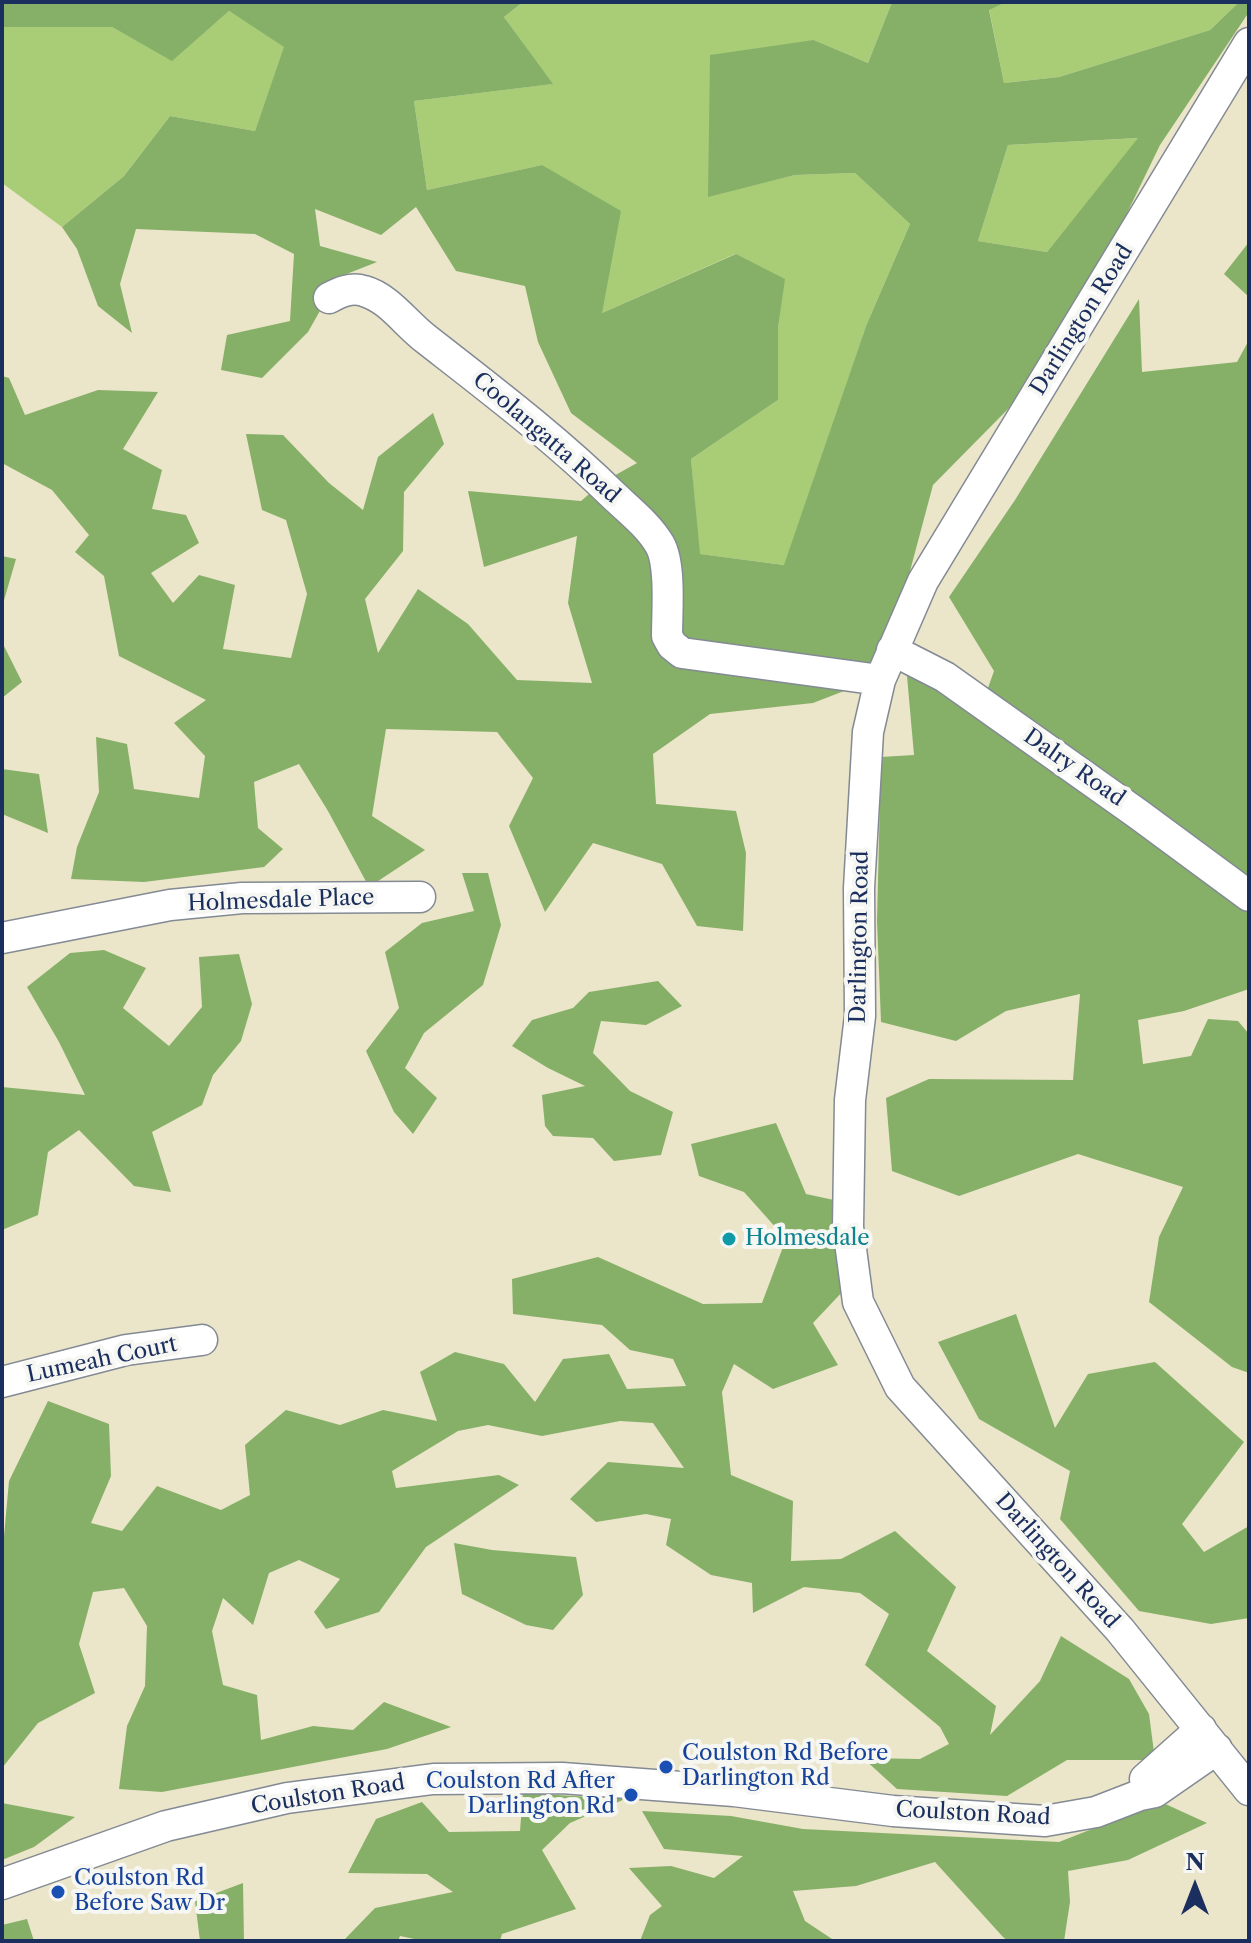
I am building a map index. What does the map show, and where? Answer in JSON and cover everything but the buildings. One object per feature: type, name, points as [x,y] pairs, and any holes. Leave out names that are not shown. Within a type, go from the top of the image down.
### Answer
[{"type":"street","name":"Darlington Road","points":[[1249,43],[923,581],[880,680],[868,732],[859,888],[860,1016],[850,1100],[848,1227],[858,1302],[900,1387],[1120,1630],[1249,1790]]},
{"type":"street","name":"Coolangatta Road","points":[[329,298],[354,289],[364,291],[390,306],[422,336],[587,470],[648,529],[661,547],[666,566],[667,636],[682,653],[880,680]]},
{"type":"street","name":"Dalry Road","points":[[892,650],[945,677],[1249,896]]},
{"type":"street","name":"Holmesdale Place","points":[[2,938],[170,905],[242,898],[420,897]]},
{"type":"street","name":"Lumeah Court","points":[[2,1382],[126,1350],[202,1340]]},
{"type":"street","name":"Coulston Road","points":[[2,1884],[166,1826],[287,1798],[433,1779],[562,1778],[734,1791],[893,1811],[1045,1821],[1096,1812],[1155,1792],[1209,1739]]},
{"type":"green space","points":[[2,2],[523,2],[504,17],[553,84],[414,101],[427,190],[542,165],[621,211],[602,313],[736,254],[785,279],[778,328],[778,400],[691,459],[700,554],[784,565],[866,326],[910,224],[855,173],[795,175],[708,197],[710,55],[814,40],[868,63],[892,2],[1006,2],[989,10],[1004,83],[1059,77],[1210,30],[1239,2],[1249,2],[1249,12],[1160,145],[1085,300],[1008,409],[933,485],[902,601],[875,679],[813,703],[710,714],[653,754],[656,804],[736,811],[746,853],[743,931],[697,926],[662,864],[593,843],[545,912],[509,826],[533,778],[497,732],[386,729],[372,816],[425,850],[369,887],[299,764],[254,782],[258,828],[283,849],[264,867],[144,882],[71,879],[77,847],[99,792],[96,737],[127,744],[134,789],[199,798],[205,756],[174,723],[206,700],[119,656],[104,576],[75,552],[89,535],[52,490],[2,463],[2,376],[9,378],[25,415],[98,390],[158,392],[123,449],[162,470],[152,509],[186,515],[199,543],[151,573],[173,603],[199,575],[235,585],[223,649],[291,658],[307,594],[286,520],[262,510],[246,434],[283,435],[329,483],[363,510],[378,457],[433,413],[444,444],[404,492],[403,551],[365,599],[378,653],[418,589],[468,624],[517,680],[592,683],[568,603],[577,536],[484,567],[468,491],[581,501],[603,482],[637,463],[571,413],[538,342],[525,286],[456,271],[416,207],[381,235],[315,209],[320,246],[377,262],[339,277],[308,332],[262,378],[221,370],[227,335],[290,321],[294,254],[255,234],[136,229],[120,284],[132,333],[98,306],[77,249],[62,227],[124,176],[170,116],[255,131],[284,47],[229,11],[172,61],[112,27],[2,27]],"holes":[[[1138,138],[1047,252],[978,241],[1008,145]]]},
{"type":"green space","points":[[523,2],[892,2],[868,63],[814,40],[708,196],[795,175],[855,173],[910,224],[866,326],[785,565],[699,554],[691,459],[778,400],[778,328],[784,279],[735,254],[602,313],[542,165],[427,190],[414,101],[552,84],[504,17]]},
{"type":"green space","points":[[1006,2],[1239,2],[1210,30],[1059,77],[1004,83],[989,9]]},
{"type":"green space","points":[[229,11],[285,47],[255,131],[170,116],[124,176],[62,227],[2,183],[2,27],[112,27],[172,60]]},
{"type":"green space","points":[[1139,138],[1047,252],[978,241],[1008,145]]},
{"type":"green space","points":[[1249,242],[1249,297],[1224,274]]},
{"type":"green space","points":[[1139,299],[1142,372],[1237,362],[1249,340],[1249,989],[1184,1011],[1138,1020],[1143,1064],[1191,1056],[1208,1019],[1238,1021],[1249,1034],[1249,1373],[1232,1367],[1149,1302],[1159,1237],[1183,1187],[1078,1154],[959,1196],[892,1171],[886,1098],[929,1079],[1073,1080],[1080,994],[1006,1011],[956,1041],[881,1022],[877,921],[881,757],[914,755],[907,676],[983,702],[994,671],[949,597],[1015,500]]},
{"type":"green space","points":[[2,556],[16,559],[2,607]]},
{"type":"green space","points":[[2,642],[22,682],[2,698]]},
{"type":"green space","points":[[2,769],[39,774],[48,833],[2,814]]},
{"type":"green space","points":[[462,873],[488,873],[501,925],[483,985],[424,1033],[405,1068],[437,1098],[413,1134],[394,1112],[366,1051],[399,1008],[385,952],[422,923],[474,911]]},
{"type":"green space","points":[[104,950],[146,968],[123,1008],[169,1046],[202,1007],[199,957],[239,954],[252,1004],[241,1041],[213,1075],[202,1105],[152,1132],[171,1192],[134,1186],[79,1130],[48,1152],[38,1215],[2,1230],[2,1087],[85,1095],[27,987],[70,953]]},
{"type":"green space","points":[[658,981],[682,1006],[646,1025],[601,1021],[593,1053],[630,1091],[673,1112],[661,1155],[614,1161],[593,1138],[553,1136],[545,1126],[542,1095],[585,1086],[512,1046],[532,1020],[573,1008],[589,992]]},
{"type":"green space","points":[[776,1123],[806,1194],[834,1200],[845,1289],[813,1323],[838,1365],[773,1389],[734,1364],[722,1392],[731,1475],[793,1501],[791,1561],[841,1559],[895,1531],[956,1587],[927,1651],[996,1706],[990,1735],[1040,1681],[1061,1636],[1129,1679],[1149,1714],[1155,1760],[1067,1760],[1007,1796],[897,1789],[863,1758],[920,1759],[949,1744],[940,1727],[865,1665],[889,1614],[860,1593],[804,1587],[753,1613],[752,1583],[711,1575],[666,1545],[671,1519],[646,1514],[596,1522],[570,1499],[608,1462],[684,1468],[653,1423],[620,1421],[542,1436],[488,1425],[458,1431],[392,1471],[396,1488],[499,1475],[519,1485],[426,1547],[379,1612],[326,1629],[314,1612],[340,1579],[299,1560],[269,1573],[253,1625],[223,1598],[212,1631],[223,1685],[257,1695],[261,1740],[313,1726],[353,1730],[384,1702],[451,1727],[387,1749],[162,1792],[119,1789],[127,1726],[145,1686],[147,1626],[124,1588],[93,1592],[79,1644],[95,1693],[38,1723],[2,1768],[2,1538],[9,1481],[48,1401],[109,1424],[111,1476],[91,1523],[122,1531],[157,1486],[221,1510],[250,1495],[245,1445],[286,1410],[340,1425],[383,1410],[437,1421],[420,1372],[455,1352],[504,1364],[535,1402],[563,1359],[609,1354],[627,1389],[686,1386],[673,1359],[630,1350],[602,1325],[513,1314],[512,1279],[598,1257],[703,1304],[762,1303],[786,1239],[744,1192],[699,1176],[691,1144]]},
{"type":"green space","points":[[1016,1314],[1055,1428],[1088,1374],[1155,1362],[1244,1442],[1182,1524],[1204,1552],[1249,1526],[1249,1618],[1211,1624],[1139,1611],[1060,1519],[1070,1471],[979,1419],[938,1342]]},
{"type":"green space","points":[[454,1543],[492,1550],[576,1557],[583,1595],[553,1630],[526,1625],[462,1594]]},
{"type":"green space","points":[[523,1793],[625,1799],[570,1823],[542,1850],[576,1909],[502,1934],[500,1941],[424,1941],[400,1936],[398,1941],[345,1939],[375,1908],[453,1892],[427,1874],[348,1873],[376,1819],[422,1802],[449,1832],[520,1831]]},
{"type":"green space","points":[[1161,1802],[1207,1823],[1128,1860],[1068,1871],[1070,1902],[1064,1941],[1008,1941],[935,1862],[856,1886],[793,1891],[805,1921],[835,1941],[640,1941],[650,1915],[662,1906],[629,1868],[671,1866],[714,1878],[743,1856],[664,1849],[642,1811],[731,1816],[803,1829],[1059,1842]]},
{"type":"green space","points":[[2,1803],[75,1817],[34,1847],[2,1860]]},
{"type":"green space","points":[[243,1883],[244,1941],[200,1941],[195,1901]]},
{"type":"green space","points":[[27,1919],[34,1941],[2,1941],[2,1925]]},
{"type":"place","name":"Holmesdale","points":[[729,1239]]},
{"type":"place","name":"Coulston Rd Before Darlington Rd","points":[[666,1767]]},
{"type":"place","name":"Coulston Rd After Darlington Rd","points":[[631,1795]]},
{"type":"place","name":"Coulston Rd Before Saw Dr","points":[[58,1892]]}]
